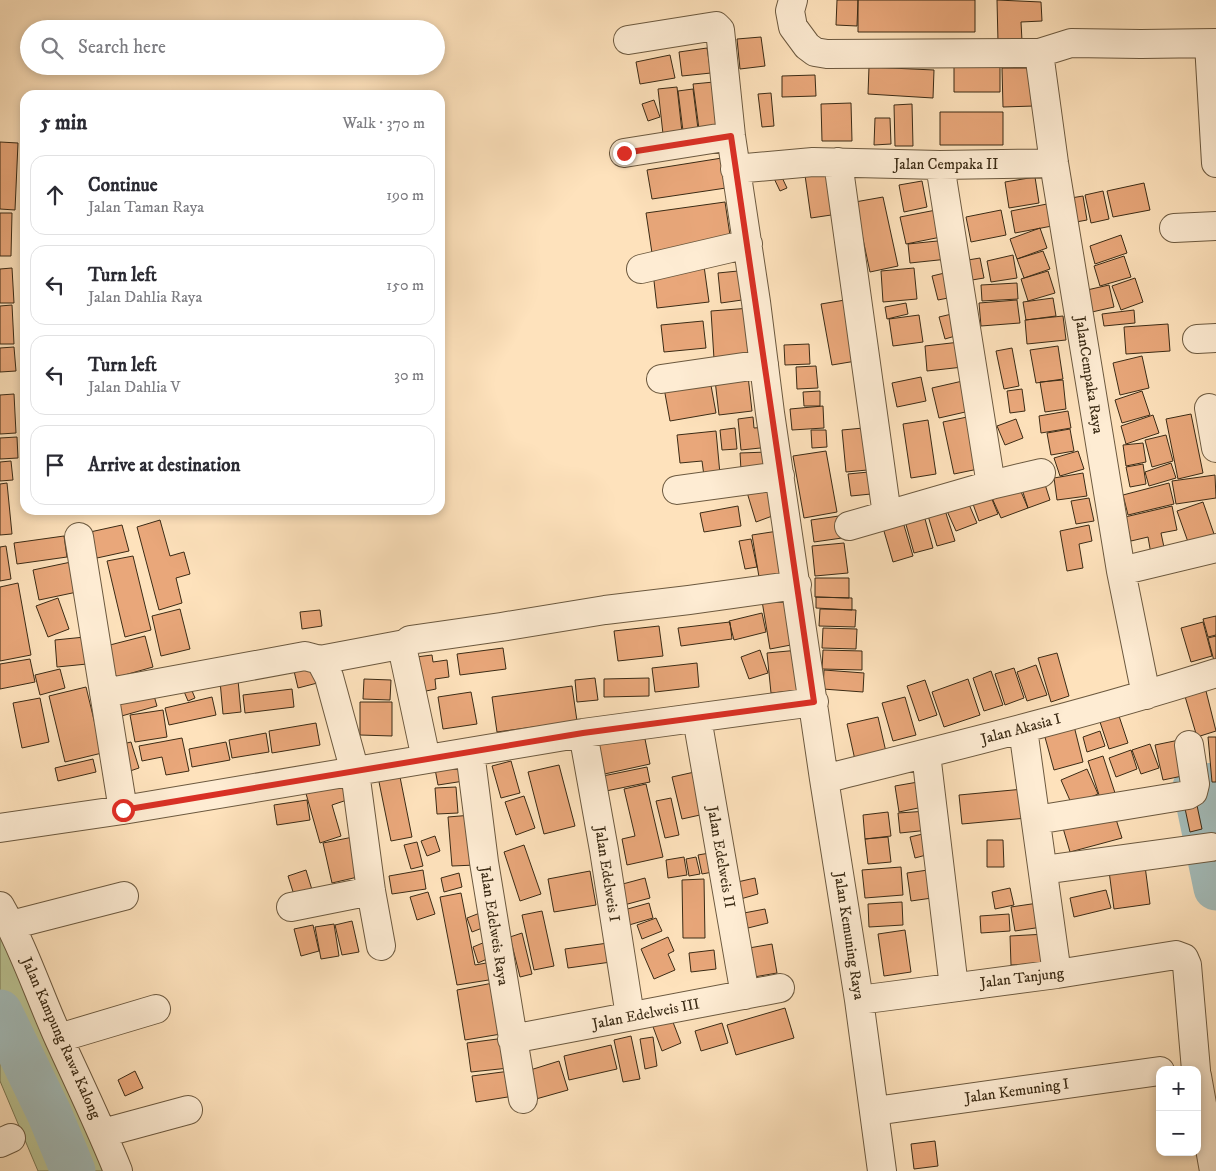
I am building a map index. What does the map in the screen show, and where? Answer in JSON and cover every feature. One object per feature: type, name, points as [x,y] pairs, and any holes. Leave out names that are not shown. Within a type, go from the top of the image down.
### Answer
[{"type":"street","points":[[793,0],[790,11],[793,27],[807,46],[815,52],[827,54],[1039,53],[1071,43],[1212,44],[1216,163]]},
{"type":"street","name":"Jalan Kemuning Raya","points":[[628,40],[716,26],[720,30],[731,136],[824,779],[859,1000],[882,1171]]},
{"type":"street","name":"JalanCempaka Raya","points":[[1039,53],[1054,163],[1121,571],[1146,695]]},
{"type":"street","points":[[624,153],[731,136]]},
{"type":"street","name":"Jalan Cempaka II","points":[[736,169],[813,162],[940,165],[1054,163]]},
{"type":"street","points":[[838,162],[887,515]]},
{"type":"street","points":[[940,165],[991,485]]},
{"type":"street","points":[[1174,228],[1216,226]]},
{"type":"street","points":[[641,270],[748,244]]},
{"type":"street","points":[[661,379],[764,364]]},
{"type":"street","points":[[1209,408],[1216,448]]},
{"type":"street","points":[[849,526],[991,485],[1041,473]]},
{"type":"street","points":[[677,490],[780,476]]},
{"type":"street","points":[[79,538],[123,810]]},
{"type":"street","points":[[1121,571],[1216,548]]},
{"type":"street","points":[[426,759],[403,651],[410,640],[605,610],[796,585]]},
{"type":"street","points":[[104,693],[305,656],[320,660],[406,644]]},
{"type":"street","points":[[320,660],[329,677],[355,772],[371,891],[381,946]]},
{"type":"street","name":"Jalan Akasia I","points":[[824,779],[1023,729],[1146,695],[1216,673]]},
{"type":"street","points":[[0,828],[123,810],[583,733],[814,702]]},
{"type":"street","name":"Jalan Edelweis II","points":[[697,718],[745,995]]},
{"type":"street","points":[[1023,729],[1057,974]]},
{"type":"street","name":"Jalan Edelweis I","points":[[583,733],[604,850],[630,1016]]},
{"type":"street","points":[[1036,820],[1188,795],[1193,792],[1195,784],[1189,745]]},
{"type":"street","name":"Jalan Edelweis Raya","points":[[470,752],[484,862],[523,1100]]},
{"type":"street","points":[[926,754],[954,987]]},
{"type":"street","points":[[1043,870],[1211,846]]},
{"type":"street","points":[[291,907],[371,891]]},
{"type":"street","points":[[5,916],[124,896]]},
{"type":"street","name":"Jalan Kampung Rawa Kalong","points":[[5,916],[103,1133],[118,1171]]},
{"type":"street","name":"Jalan Tanjung","points":[[859,1000],[1057,974],[1176,955],[1184,958],[1187,965],[1196,1066]]},
{"type":"street","name":"Jalan Edelweis III","points":[[512,1039],[780,988]]},
{"type":"street","points":[[59,1038],[156,1009]]},
{"type":"street","name":"Jalan Kemuning I","points":[[875,1111],[1156,1072]]},
{"type":"street","points":[[1201,1099],[1214,1171]]},
{"type":"street","points":[[103,1133],[188,1110]]},
{"type":"green space","points":[[0,906],[118,1171],[38,1171],[0,1081]]},
{"type":"building","points":[[837,0],[858,0],[857,26],[836,25]]},
{"type":"building","points":[[858,0],[975,0],[975,32],[858,32]]},
{"type":"building","points":[[997,0],[1041,2],[1042,21],[1021,22],[1022,41],[998,42]]},
{"type":"building","points":[[761,37],[765,66],[740,69],[737,39]]},
{"type":"building","points":[[707,48],[711,73],[682,76],[679,52]]},
{"type":"building","points":[[670,55],[675,78],[640,84],[636,62]]},
{"type":"building","points":[[869,67],[934,70],[933,98],[868,94]]},
{"type":"building","points":[[954,67],[1000,67],[1000,92],[954,92]]},
{"type":"building","points":[[1002,68],[1033,68],[1034,106],[1003,107]]},
{"type":"building","points":[[815,75],[816,96],[782,97],[782,76]]},
{"type":"building","points":[[714,82],[719,127],[699,129],[693,84]]},
{"type":"building","points":[[677,87],[682,132],[663,134],[658,89]]},
{"type":"building","points":[[693,89],[698,129],[683,131],[678,91]]},
{"type":"building","points":[[771,93],[774,126],[762,127],[758,94]]},
{"type":"building","points":[[654,100],[660,117],[648,121],[642,104]]},
{"type":"building","points":[[851,103],[852,141],[822,141],[821,104]]},
{"type":"building","points":[[912,104],[913,146],[895,146],[894,105]]},
{"type":"building","points":[[940,112],[1003,112],[1003,145],[940,145]]},
{"type":"building","points":[[875,118],[890,118],[891,144],[874,145]]},
{"type":"building","points":[[0,142],[18,143],[15,210],[0,209]]},
{"type":"building","points":[[722,158],[726,188],[652,199],[647,170]]},
{"type":"building","points":[[832,164],[838,214],[811,218],[804,168]]},
{"type":"building","points":[[778,169],[787,188],[780,191],[771,172]]},
{"type":"building","points":[[1035,177],[1039,203],[1009,208],[1005,182]]},
{"type":"building","points":[[922,181],[927,207],[904,212],[899,185]]},
{"type":"building","points":[[1144,183],[1150,210],[1113,217],[1107,191]]},
{"type":"building","points":[[1103,191],[1109,219],[1091,223],[1085,195]]},
{"type":"building","points":[[1083,196],[1087,220],[1076,222],[1071,198]]},
{"type":"building","points":[[883,197],[898,266],[870,272],[855,202]]},
{"type":"building","points":[[725,202],[731,242],[652,253],[646,213]]},
{"type":"building","points":[[1047,204],[1052,226],[1015,233],[1011,211]]},
{"type":"building","points":[[936,210],[941,237],[906,244],[900,217]]},
{"type":"building","points":[[1001,210],[1006,235],[971,242],[966,217]]},
{"type":"building","points":[[0,213],[12,213],[11,256],[0,256]]},
{"type":"building","points":[[1040,228],[1047,248],[1017,259],[1010,239]]},
{"type":"building","points":[[1121,235],[1127,253],[1095,264],[1090,246]]},
{"type":"building","points":[[947,240],[948,259],[910,263],[908,244]]},
{"type":"building","points":[[1043,251],[1050,269],[1024,278],[1017,259]]},
{"type":"building","points":[[1013,255],[1017,278],[991,282],[987,261]]},
{"type":"building","points":[[1124,256],[1131,277],[1100,286],[1094,266]]},
{"type":"building","points":[[980,258],[984,278],[972,280],[968,260]]},
{"type":"building","points":[[704,266],[709,302],[657,308],[653,272]]},
{"type":"building","points":[[12,268],[14,303],[0,303],[0,269]]},
{"type":"building","points":[[914,268],[917,299],[883,302],[881,271]]},
{"type":"building","points":[[738,271],[742,300],[721,303],[718,273]]},
{"type":"building","points":[[953,271],[958,296],[938,300],[932,276]]},
{"type":"building","points":[[1048,271],[1055,293],[1028,301],[1021,279]]},
{"type":"building","points":[[1135,278],[1143,302],[1121,310],[1112,286]]},
{"type":"building","points":[[1017,283],[1018,299],[982,301],[981,285]]},
{"type":"building","points":[[1109,285],[1114,307],[1092,312],[1087,290]]},
{"type":"building","points":[[1053,298],[1056,316],[1026,320],[1023,302]]},
{"type":"building","points":[[851,299],[862,360],[832,365],[821,304]]},
{"type":"building","points":[[1017,300],[1020,323],[981,326],[979,303]]},
{"type":"building","points":[[906,303],[908,314],[887,319],[885,307]]},
{"type":"building","points":[[12,305],[14,344],[0,344],[0,306]]},
{"type":"building","points":[[751,308],[755,357],[714,359],[711,311]]},
{"type":"building","points":[[1134,310],[1135,323],[1104,326],[1102,314]]},
{"type":"building","points":[[956,313],[962,334],[945,339],[939,317]]},
{"type":"building","points":[[919,315],[923,342],[893,346],[889,319]]},
{"type":"building","points":[[1063,316],[1066,340],[1027,344],[1025,320]]},
{"type":"building","points":[[703,321],[706,348],[664,352],[661,325]]},
{"type":"building","points":[[1168,324],[1170,351],[1126,354],[1124,327]]},
{"type":"building","points":[[960,342],[963,367],[927,371],[925,346]]},
{"type":"building","points":[[809,344],[810,364],[785,365],[784,345]]},
{"type":"building","points":[[1058,346],[1063,379],[1036,383],[1030,350]]},
{"type":"building","points":[[14,347],[16,371],[0,372],[0,348]]},
{"type":"building","points":[[1012,348],[1019,386],[1004,389],[996,351]]},
{"type":"building","points":[[1142,356],[1149,388],[1120,395],[1113,363]]},
{"type":"building","points":[[816,366],[818,388],[797,389],[796,367]]},
{"type":"building","points":[[748,376],[752,411],[719,415],[715,380]]},
{"type":"building","points":[[921,377],[926,401],[897,407],[892,383]]},
{"type":"building","points":[[710,380],[716,413],[670,421],[664,388]]},
{"type":"building","points":[[967,380],[974,410],[939,418],[932,388]]},
{"type":"building","points":[[1063,380],[1066,409],[1045,412],[1040,382]]},
{"type":"building","points":[[1022,389],[1025,411],[1010,413],[1007,391]]},
{"type":"building","points":[[820,391],[820,406],[804,406],[803,392]]},
{"type":"building","points":[[1142,391],[1150,415],[1122,423],[1115,400]]},
{"type":"building","points":[[14,394],[16,433],[0,434],[0,395]]},
{"type":"building","points":[[823,406],[824,428],[792,430],[790,409]]},
{"type":"building","points":[[1068,411],[1071,428],[1041,433],[1039,416]]},
{"type":"building","points":[[1191,414],[1203,473],[1178,479],[1166,419]]},
{"type":"building","points":[[1153,415],[1159,433],[1126,444],[1121,426]]},
{"type":"building","points":[[972,416],[983,468],[954,474],[943,422]]},
{"type":"building","points":[[753,417],[754,428],[768,427],[770,447],[741,450],[738,419]]},
{"type":"building","points":[[1016,419],[1023,438],[1005,445],[997,426]]},
{"type":"building","points":[[928,420],[936,474],[911,478],[903,424]]},
{"type":"building","points":[[874,427],[878,469],[846,472],[842,430]]},
{"type":"building","points":[[735,428],[737,449],[722,450],[720,430]]},
{"type":"building","points":[[1070,429],[1074,451],[1051,455],[1047,433]]},
{"type":"building","points":[[811,430],[826,430],[827,447],[812,448]]},
{"type":"building","points":[[716,431],[720,474],[704,476],[702,461],[680,463],[677,435]]},
{"type":"building","points":[[1166,435],[1173,461],[1152,467],[1145,440]]},
{"type":"building","points":[[17,437],[18,458],[0,459],[0,438]]},
{"type":"building","points":[[1143,443],[1146,462],[1126,466],[1123,445]]},
{"type":"building","points":[[826,451],[837,512],[804,518],[793,456]]},
{"type":"building","points":[[1078,451],[1084,469],[1060,476],[1054,458]]},
{"type":"building","points":[[768,452],[769,469],[741,470],[740,453]]},
{"type":"building","points":[[11,461],[13,480],[0,481],[0,462]]},
{"type":"building","points":[[1171,463],[1176,478],[1149,486],[1145,472]]},
{"type":"building","points":[[1143,464],[1146,484],[1130,487],[1126,467]]},
{"type":"building","points":[[879,471],[881,493],[851,496],[848,474]]},
{"type":"building","points":[[1083,473],[1087,496],[1057,500],[1054,478]]},
{"type":"building","points":[[1042,475],[1050,500],[1028,508],[1020,483]]},
{"type":"building","points":[[1215,475],[1216,498],[1176,504],[1172,481]]},
{"type":"building","points":[[7,483],[12,534],[0,535],[0,484]]},
{"type":"building","points":[[765,483],[775,515],[756,522],[746,489]]},
{"type":"building","points":[[1169,483],[1174,504],[1128,515],[1123,495]]},
{"type":"building","points":[[1019,487],[1028,508],[1001,518],[992,498]]},
{"type":"building","points":[[991,497],[998,514],[979,521],[973,504]]},
{"type":"building","points":[[1089,498],[1094,521],[1076,524],[1071,501]]},
{"type":"building","points":[[968,502],[977,523],[956,531],[947,511]]},
{"type":"building","points":[[1203,502],[1214,534],[1188,542],[1177,511]]},
{"type":"building","points":[[943,504],[955,541],[937,546],[926,509]]},
{"type":"building","points":[[738,506],[741,526],[704,532],[700,513]]},
{"type":"building","points":[[1172,506],[1177,530],[1161,533],[1165,552],[1151,554],[1148,537],[1131,541],[1125,517]]},
{"type":"building","points":[[922,508],[933,548],[914,553],[903,514]]},
{"type":"building","points":[[901,515],[913,556],[893,562],[881,521]]},
{"type":"building","points":[[839,516],[842,538],[814,542],[811,520]]},
{"type":"building","points":[[160,520],[170,556],[184,552],[190,574],[176,578],[182,603],[159,610],[137,527]]},
{"type":"building","points":[[122,525],[129,551],[97,558],[90,532]]},
{"type":"building","points":[[1089,525],[1092,541],[1079,544],[1083,568],[1067,571],[1060,531]]},
{"type":"building","points":[[778,531],[786,579],[760,583],[752,535]]},
{"type":"building","points":[[64,536],[67,557],[17,564],[14,543]]},
{"type":"building","points":[[751,539],[757,567],[745,569],[739,541]]},
{"type":"building","points":[[844,543],[848,573],[815,576],[812,546]]},
{"type":"building","points":[[6,546],[11,579],[0,581],[0,547]]},
{"type":"building","points":[[133,556],[151,630],[125,637],[107,561]]},
{"type":"building","points":[[71,562],[77,592],[39,600],[33,570]]},
{"type":"building","points":[[815,578],[849,578],[849,598],[815,597]]},
{"type":"building","points":[[18,583],[31,655],[0,661],[0,587]]},
{"type":"building","points":[[788,596],[796,644],[770,649],[762,601]]},
{"type":"building","points":[[816,597],[852,598],[852,610],[816,608]]},
{"type":"building","points":[[58,598],[69,629],[48,637],[36,606]]},
{"type":"building","points":[[180,609],[190,649],[161,656],[152,616]]},
{"type":"building","points":[[820,609],[856,610],[855,627],[819,626]]},
{"type":"building","points":[[320,610],[322,626],[302,629],[300,612]]},
{"type":"building","points":[[762,613],[766,632],[734,640],[729,621]]},
{"type":"building","points":[[1216,616],[1216,635],[1208,637],[1203,619]]},
{"type":"building","points":[[730,622],[732,639],[681,646],[678,628]]},
{"type":"building","points":[[1203,622],[1212,656],[1191,662],[1181,628]]},
{"type":"building","points":[[659,626],[663,656],[618,661],[614,631]]},
{"type":"building","points":[[823,628],[857,629],[856,649],[822,648]]},
{"type":"building","points":[[145,636],[153,667],[114,678],[106,646]]},
{"type":"building","points":[[1216,636],[1216,660],[1214,661],[1208,638]]},
{"type":"building","points":[[85,637],[87,664],[57,667],[55,640]]},
{"type":"building","points":[[503,648],[506,669],[460,675],[457,654]]},
{"type":"building","points":[[760,650],[768,673],[749,679],[741,657]]},
{"type":"building","points":[[799,650],[803,690],[771,693],[767,653]]},
{"type":"building","points":[[823,650],[862,651],[862,670],[822,669]]},
{"type":"building","points":[[1057,653],[1069,696],[1051,702],[1038,658]]},
{"type":"building","points":[[432,655],[433,662],[447,660],[449,677],[435,679],[436,689],[421,692],[416,657]]},
{"type":"building","points":[[30,659],[35,682],[0,689],[0,664]]},
{"type":"building","points":[[697,663],[699,687],[655,692],[652,668]]},
{"type":"building","points":[[322,664],[325,681],[298,688],[294,671]]},
{"type":"building","points":[[1036,665],[1047,695],[1027,701],[1017,672]]},
{"type":"building","points":[[1014,668],[1024,698],[1005,705],[995,674]]},
{"type":"building","points":[[60,669],[65,688],[40,695],[35,675]]},
{"type":"building","points":[[824,670],[864,673],[863,692],[823,689]]},
{"type":"building","points":[[991,671],[1003,705],[984,711],[973,678]]},
{"type":"building","points":[[595,678],[598,700],[577,702],[575,680]]},
{"type":"building","points":[[649,678],[649,696],[604,697],[604,679]]},
{"type":"building","points":[[364,679],[391,680],[390,700],[363,699]]},
{"type":"building","points":[[968,679],[980,715],[944,727],[932,692]]},
{"type":"building","points":[[238,680],[241,712],[223,714],[220,681]]},
{"type":"building","points":[[925,680],[937,715],[919,721],[907,686]]},
{"type":"building","points":[[190,686],[195,698],[188,701],[183,689]]},
{"type":"building","points":[[572,686],[577,721],[497,732],[492,697]]},
{"type":"building","points":[[86,687],[102,753],[65,762],[49,696]]},
{"type":"building","points":[[1205,687],[1216,731],[1197,737],[1184,693]]},
{"type":"building","points":[[152,689],[157,706],[118,717],[113,699]]},
{"type":"building","points":[[292,689],[294,707],[245,713],[243,695]]},
{"type":"building","points":[[471,692],[477,724],[443,729],[438,697]]},
{"type":"building","points":[[212,697],[216,715],[169,725],[165,708]]},
{"type":"building","points":[[905,697],[916,735],[893,741],[882,703]]},
{"type":"building","points":[[40,698],[49,742],[22,748],[13,703]]},
{"type":"building","points":[[360,702],[392,702],[392,736],[360,735]]},
{"type":"building","points":[[163,710],[167,737],[135,742],[130,715]]},
{"type":"building","points":[[1117,710],[1128,743],[1109,749],[1098,716]]},
{"type":"building","points":[[878,717],[886,752],[855,760],[847,724]]},
{"type":"building","points":[[1073,722],[1083,762],[1054,770],[1043,730]]},
{"type":"building","points":[[316,723],[320,745],[272,753],[269,731]]},
{"type":"building","points":[[643,729],[650,764],[600,775],[592,741]]},
{"type":"building","points":[[1100,731],[1105,746],[1087,752],[1083,737]]},
{"type":"building","points":[[266,733],[269,752],[232,758],[229,740]]},
{"type":"building","points":[[1208,737],[1216,737],[1216,782],[1212,782]]},
{"type":"building","points":[[182,738],[189,771],[166,775],[162,757],[142,761],[139,746]]},
{"type":"building","points":[[1184,739],[1192,774],[1163,780],[1155,745]]},
{"type":"building","points":[[131,742],[139,768],[127,772],[119,745]]},
{"type":"building","points":[[226,742],[230,760],[192,767],[189,749]]},
{"type":"building","points":[[1150,744],[1159,768],[1141,774],[1132,750]]},
{"type":"building","points":[[1131,750],[1137,769],[1116,777],[1109,758]]},
{"type":"building","points":[[1103,756],[1115,793],[1100,798],[1088,761]]},
{"type":"building","points":[[93,759],[96,772],[58,781],[55,768]]},
{"type":"building","points":[[511,761],[520,793],[501,798],[492,766]]},
{"type":"building","points":[[461,764],[464,781],[438,785],[435,769]]},
{"type":"building","points":[[559,765],[575,826],[544,834],[528,772]]},
{"type":"building","points":[[647,767],[650,782],[606,791],[603,776]]},
{"type":"building","points":[[1087,769],[1098,794],[1072,805],[1061,780]]},
{"type":"building","points":[[699,771],[709,813],[682,819],[672,777]]},
{"type":"building","points":[[399,772],[412,837],[391,841],[378,777]]},
{"type":"building","points":[[340,780],[347,800],[332,805],[341,836],[320,843],[305,790]]},
{"type":"building","points":[[918,782],[923,807],[899,812],[895,786]]},
{"type":"building","points":[[646,784],[663,857],[627,865],[622,839],[635,836],[624,789]]},
{"type":"building","points":[[456,787],[458,813],[437,814],[435,788]]},
{"type":"building","points":[[1024,789],[1027,818],[962,824],[959,795]]},
{"type":"building","points":[[524,796],[535,828],[516,835],[505,802]]},
{"type":"building","points":[[1195,796],[1202,829],[1190,832],[1183,799]]},
{"type":"building","points":[[671,798],[679,835],[665,838],[656,801]]},
{"type":"building","points":[[307,800],[310,820],[277,825],[274,805]]},
{"type":"building","points":[[928,811],[929,830],[900,833],[898,813]]},
{"type":"building","points":[[888,812],[891,836],[865,839],[863,815]]},
{"type":"building","points":[[1114,813],[1122,838],[1070,852],[1063,828]]},
{"type":"building","points":[[472,815],[476,865],[452,866],[448,817]]},
{"type":"building","points":[[931,832],[937,852],[915,858],[910,837]]},
{"type":"building","points":[[435,836],[440,851],[427,856],[421,841]]},
{"type":"building","points":[[353,837],[362,876],[332,883],[323,843]]},
{"type":"building","points":[[888,837],[891,862],[868,864],[865,839]]},
{"type":"building","points":[[987,840],[1003,840],[1004,867],[987,867]]},
{"type":"building","points":[[417,842],[423,866],[411,869],[404,845]]},
{"type":"building","points":[[524,845],[541,894],[520,901],[504,852]]},
{"type":"building","points":[[715,852],[718,871],[702,874],[698,855]]},
{"type":"building","points":[[684,857],[687,875],[668,878],[666,860]]},
{"type":"building","points":[[696,857],[700,874],[689,876],[686,859]]},
{"type":"building","points":[[1145,866],[1150,904],[1114,909],[1109,871]]},
{"type":"building","points":[[901,867],[903,895],[865,898],[862,870]]},
{"type":"building","points":[[935,869],[939,897],[911,901],[907,873]]},
{"type":"building","points":[[306,870],[313,893],[295,898],[288,876]]},
{"type":"building","points":[[423,870],[426,889],[392,894],[389,876]]},
{"type":"building","points":[[590,871],[596,905],[554,912],[548,879]]},
{"type":"building","points":[[459,873],[462,887],[444,892],[441,878]]},
{"type":"building","points":[[645,878],[650,898],[624,905],[619,885]]},
{"type":"building","points":[[755,878],[758,894],[737,900],[733,883]]},
{"type":"building","points":[[704,879],[705,938],[683,938],[682,880]]},
{"type":"building","points":[[1010,888],[1014,905],[995,909],[992,892]]},
{"type":"building","points":[[1106,890],[1111,908],[1074,917],[1070,898]]},
{"type":"building","points":[[428,892],[435,914],[417,920],[410,897]]},
{"type":"building","points":[[461,893],[475,965],[492,962],[495,979],[457,985],[440,897]]},
{"type":"building","points":[[902,902],[903,925],[869,927],[868,904]]},
{"type":"building","points":[[1045,902],[1049,926],[1015,931],[1011,907]]},
{"type":"building","points":[[649,903],[653,918],[629,925],[624,910]]},
{"type":"building","points":[[765,909],[768,923],[748,928],[744,913]]},
{"type":"building","points":[[485,911],[490,925],[472,932],[467,918]]},
{"type":"building","points":[[542,911],[554,966],[534,970],[522,915]]},
{"type":"building","points":[[1009,914],[1010,931],[981,933],[980,916]]},
{"type":"building","points":[[656,918],[662,931],[642,939],[637,925]]},
{"type":"building","points":[[352,921],[359,952],[342,955],[335,925]]},
{"type":"building","points":[[334,924],[339,956],[321,959],[315,927]]},
{"type":"building","points":[[313,925],[319,951],[301,956],[294,929]]},
{"type":"building","points":[[905,930],[911,972],[884,976],[878,934]]},
{"type":"building","points":[[522,933],[532,974],[520,977],[510,937]]},
{"type":"building","points":[[1046,934],[1047,963],[1011,965],[1010,936]]},
{"type":"building","points":[[668,937],[674,951],[668,954],[675,970],[654,979],[641,949]]},
{"type":"building","points":[[490,940],[496,955],[478,963],[473,947]]},
{"type":"building","points":[[608,943],[611,962],[568,968],[565,949]]},
{"type":"building","points":[[772,944],[777,973],[754,977],[749,948]]},
{"type":"building","points":[[714,950],[716,969],[691,972],[689,953]]},
{"type":"building","points":[[498,982],[507,1033],[465,1040],[457,990]]},
{"type":"building","points":[[785,1008],[794,1038],[736,1055],[727,1025]]},
{"type":"building","points":[[671,1017],[681,1043],[662,1051],[652,1024]]},
{"type":"building","points":[[722,1023],[728,1043],[701,1051],[695,1031]]},
{"type":"building","points":[[631,1036],[640,1079],[623,1082],[614,1040]]},
{"type":"building","points":[[653,1037],[657,1066],[645,1069],[640,1039]]},
{"type":"building","points":[[505,1038],[509,1068],[471,1072],[467,1043]]},
{"type":"building","points":[[611,1045],[617,1069],[569,1080],[564,1056]]},
{"type":"building","points":[[559,1061],[568,1090],[536,1099],[527,1071]]},
{"type":"building","points":[[135,1071],[143,1088],[125,1096],[118,1080]]},
{"type":"building","points":[[510,1071],[514,1096],[476,1102],[472,1076]]},
{"type":"building","points":[[935,1141],[938,1166],[914,1169],[911,1144]]},
{"type":"waterway","points":[[1216,785],[1195,787],[1216,888]]},
{"type":"waterway","points":[[0,1012],[50,1115],[73,1171]]},
{"type":"route","points":[[123,810],[583,733],[814,702],[770,413],[748,244],[731,136],[624,153]]}]
